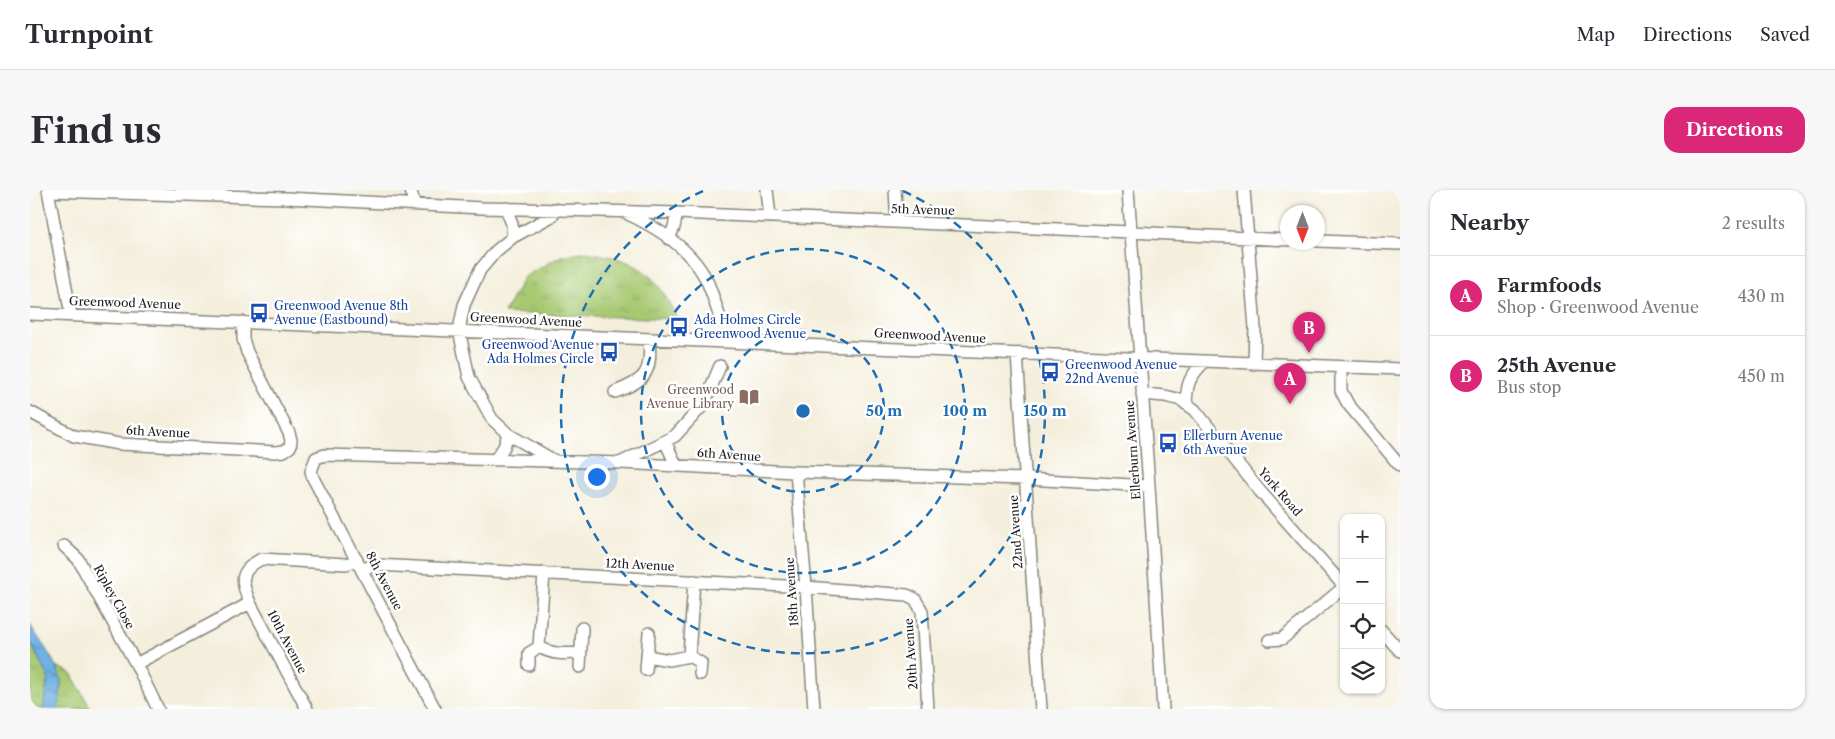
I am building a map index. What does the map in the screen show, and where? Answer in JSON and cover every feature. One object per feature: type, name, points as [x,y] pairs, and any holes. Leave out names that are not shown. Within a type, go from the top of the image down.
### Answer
[{"type":"street","points":[[411,190],[414,205]]},
{"type":"street","points":[[768,190],[770,217]]},
{"type":"street","points":[[895,190],[897,222]]},
{"type":"street","name":"Ellerburn Avenue","points":[[1128,190],[1163,709]]},
{"type":"street","points":[[1244,190],[1255,328],[1254,364]]},
{"type":"street","points":[[48,191],[71,315]]},
{"type":"street","name":"5th Avenue","points":[[48,191],[285,194],[414,205],[677,213],[1280,240]]},
{"type":"street","points":[[506,208],[512,224],[513,237]]},
{"type":"street","name":"Greenwood Avenue","points":[[554,210],[552,216],[513,237],[496,251],[480,270],[464,305],[459,330],[469,377],[492,419],[508,434],[556,462]]},
{"type":"street","points":[[622,211],[644,221],[691,258],[705,278],[722,321]]},
{"type":"street","points":[[669,239],[677,213]]},
{"type":"street","points":[[1325,241],[1400,244]]},
{"type":"street","name":"Greenwood Avenue","points":[[30,314],[1400,369]]},
{"type":"street","name":"6th Avenue","points":[[30,412],[74,436],[119,444],[276,452],[290,448],[291,440],[289,433],[247,352],[243,339],[243,322]]},
{"type":"street","points":[[615,392],[634,385],[646,374],[651,358],[650,339]]},
{"type":"street","name":"22nd Avenue","points":[[1017,354],[1027,479],[1041,709]]},
{"type":"street","points":[[1186,404],[1187,385],[1193,374],[1204,362]]},
{"type":"street","points":[[621,463],[675,436],[704,404],[720,366]]},
{"type":"street","points":[[1341,368],[1342,391],[1348,404],[1400,466]]},
{"type":"street","name":"York Road","points":[[1142,394],[1165,396],[1181,400],[1195,410],[1259,490],[1340,582]]},
{"type":"street","points":[[495,460],[504,448],[508,434]]},
{"type":"street","points":[[665,441],[676,465]]},
{"type":"street","name":"6th Avenue","points":[[312,465],[316,458],[326,455],[676,465],[796,472],[1027,479],[1149,486]]},
{"type":"street","name":"8th Avenue","points":[[312,465],[313,478],[435,709]]},
{"type":"street","name":"18th Avenue","points":[[796,472],[814,709]]},
{"type":"street","name":"Ripley Close","points":[[64,546],[78,559],[136,664],[158,709]]},
{"type":"street","name":"12th Avenue","points":[[244,587],[242,580],[244,573],[251,564],[261,559],[806,587],[908,595],[915,599]]},
{"type":"street","points":[[539,647],[544,573]]},
{"type":"street","points":[[689,656],[694,581]]},
{"type":"street","name":"10th Avenue","points":[[244,587],[250,603],[307,709]]},
{"type":"street","points":[[1269,640],[1282,639],[1340,590]]},
{"type":"street","name":"20th Avenue","points":[[915,599],[922,611],[928,709]]},
{"type":"street","points":[[136,664],[250,603]]},
{"type":"street","points":[[580,667],[582,628]]},
{"type":"street","points":[[646,670],[649,632]]},
{"type":"street","points":[[1385,634],[1400,651]]},
{"type":"street","points":[[539,647],[550,653],[580,652]]},
{"type":"street","points":[[529,665],[529,653],[539,647]]},
{"type":"street","points":[[647,656],[669,660],[689,656],[701,663],[700,674]]},
{"type":"green space","points":[[583,252],[617,258],[642,270],[661,289],[677,319],[504,313],[524,277],[561,256]]},
{"type":"green space","points":[[30,641],[48,678],[43,709],[30,709]]},
{"type":"green space","points":[[56,666],[71,673],[91,709],[58,709],[61,682]]},
{"type":"water","points":[[30,624],[52,658],[59,673],[61,691],[58,709],[43,709],[48,678],[30,641]]},
{"type":"place","name":"Greenwood Avenue 8th Avenue (Eastbound)","points":[[259,313]]},
{"type":"place","name":"Ada Holmes Circle Greenwood Avenue","points":[[679,327]]},
{"type":"place","name":"Greenwood Avenue Ada Holmes Circle","points":[[609,352]]},
{"type":"place","name":"25th Avenue","points":[[1309,353]]},
{"type":"place","name":"Greenwood Avenue 22nd Avenue","points":[[1050,372]]},
{"type":"place","name":"Greenwood Avenue Library","points":[[749,397]]},
{"type":"place","name":"Farmfoods","points":[[1290,404]]},
{"type":"place","name":"Ellerburn Avenue 6th Avenue","points":[[1168,443]]}]
